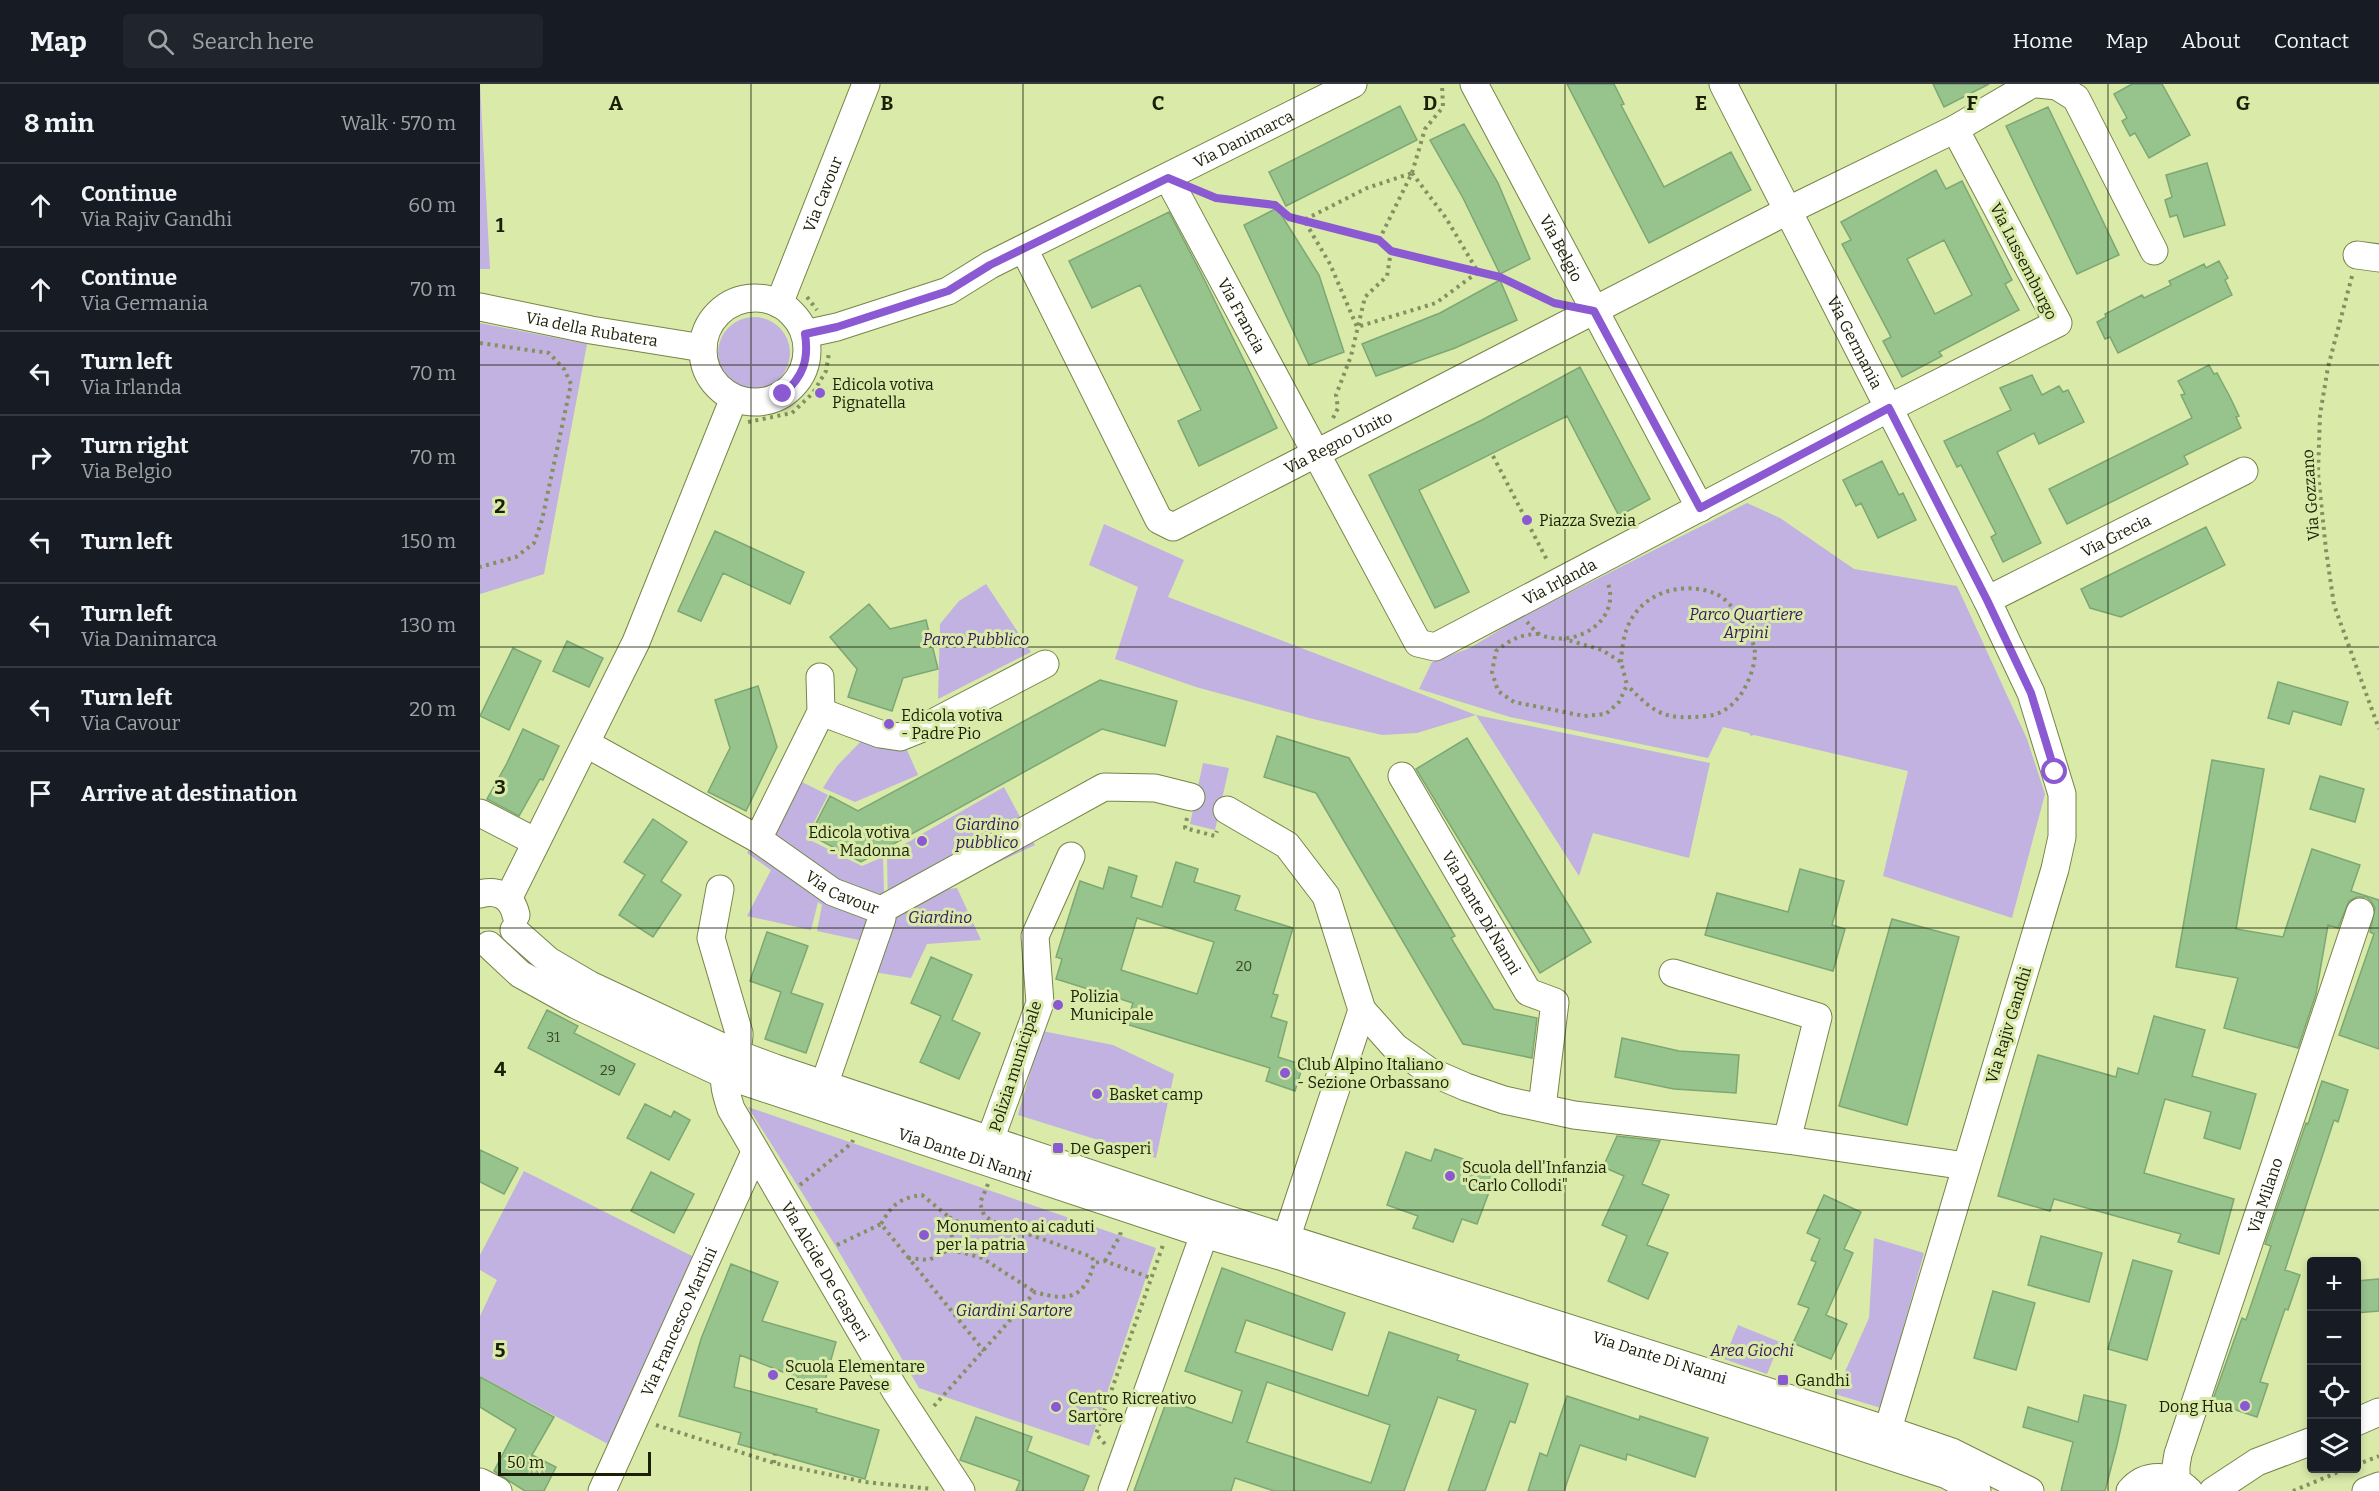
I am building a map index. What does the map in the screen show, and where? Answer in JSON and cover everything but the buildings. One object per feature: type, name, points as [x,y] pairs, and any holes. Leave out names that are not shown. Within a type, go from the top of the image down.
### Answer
[{"type":"street","name":"Via Cavour","points":[[790,297],[866,84]]},
{"type":"street","name":"Via Danimarca","points":[[813,325],[837,327],[948,291],[990,265],[1353,84]]},
{"type":"street","name":"Via Belgio","points":[[1474,84],[1700,508]]},
{"type":"street","name":"Via Germania","points":[[1722,84],[1987,600]]},
{"type":"street","points":[[1787,211],[1955,129],[2032,84]]},
{"type":"street","points":[[2038,84],[2057,86],[2076,98],[2154,251]]},
{"type":"street","name":"Via Lussemburgo","points":[[1889,408],[2058,323],[1955,129]]},
{"type":"street","name":"Via Francia","points":[[1168,178],[1316,454]]},
{"type":"street","name":"Via Regno Unito","points":[[1024,249],[1159,520],[1173,528],[1787,211]]},
{"type":"street","points":[[790,297],[790,312],[799,322],[813,325],[804,368],[796,383],[783,394],[768,401],[751,402],[734,398],[721,390],[711,378],[705,364],[703,348],[707,332],[716,316],[729,306],[745,300],[790,297]]},
{"type":"street","name":"Via della Rubatera","points":[[480,307],[591,330],[703,348]]},
{"type":"street","points":[[514,930],[516,914],[489,893],[536,842],[586,744],[636,642],[734,398]]},
{"type":"street","name":"Via Irlanda","points":[[1316,454],[1418,642],[1435,647],[1889,408]]},
{"type":"street","name":"Via Grecia","points":[[1987,600],[2244,471]]},
{"type":"street","name":"Via Rajiv Gandhi","points":[[1884,1442],[2055,869],[2062,837],[2062,794],[2031,693],[1987,600]]},
{"type":"street","points":[[821,712],[879,734],[900,737],[925,727],[1045,664]]},
{"type":"street","points":[[758,839],[821,712],[820,677]]},
{"type":"street","name":"Via Cavour","points":[[586,744],[758,839],[833,892],[881,910],[1104,787],[1155,788],[1191,797]]},
{"type":"street","name":"Via Dante Di Nanni","points":[[1402,776],[1528,992],[1555,1002],[1542,1107]]},
{"type":"street","points":[[1227,810],[1287,845],[1326,896],[1362,1010],[1395,1047],[1429,1071],[1494,1096],[1574,1115],[1787,1140],[1966,1166]]},
{"type":"street","points":[[480,813],[536,842]]},
{"type":"street","name":"Polizia municipale","points":[[990,1140],[1040,1003],[1035,936],[1071,856]]},
{"type":"street","points":[[720,889],[711,938],[739,1033],[740,1043],[730,1064]]},
{"type":"street","name":"Via Milano","points":[[2182,1486],[2176,1466],[2178,1454],[2360,912]]},
{"type":"street","points":[[824,1085],[882,918]]},
{"type":"street","name":"Via Dante Di Nanni","points":[[485,944],[505,940],[514,930],[549,961],[730,1064],[824,1085],[990,1140],[1208,1224],[1283,1246],[1884,1442],[1977,1491]]},
{"type":"street","name":"Via Dante Di Nanni","points":[[485,944],[520,974],[576,1005],[730,1064],[1170,1223],[1208,1224]]},
{"type":"street","points":[[1673,973],[1818,1017],[1787,1140]]},
{"type":"street","points":[[1283,1246],[1362,1010]]},
{"type":"street","name":"Via Alcide De Gasperi","points":[[730,1064],[726,1094],[731,1109],[896,1390],[961,1491]]},
{"type":"street","name":"Via Francesco Martini","points":[[602,1491],[755,1152]]},
{"type":"street","points":[[1112,1491],[1208,1224]]},
{"type":"street","points":[[2361,1420],[2379,1412]]},
{"type":"street","name":"Via Dante Di Nanni","points":[[1884,1442],[1952,1452],[2030,1491]]},
{"type":"street","points":[[2214,1491],[2257,1462],[2307,1442]]},
{"type":"street","points":[[2130,1491],[2137,1484],[2152,1478],[2169,1478],[2182,1486]]},
{"type":"street","points":[[480,1482],[498,1491]]},
{"type":"street","points":[[2366,1491],[2379,1486]]},
{"type":"path","points":[[1379,240],[1412,173],[1425,129],[1443,107],[1442,84]]},
{"type":"path","points":[[1304,220],[1367,188],[1412,173]]},
{"type":"path","points":[[1412,173],[1446,218],[1478,272]]},
{"type":"path","points":[[1168,178],[1216,198],[1275,205],[1289,217],[1379,240],[1391,251],[1478,272],[1518,284],[1554,303],[1594,311]]},
{"type":"path","points":[[1304,220],[1330,264],[1358,327]]},
{"type":"path","points":[[1316,454],[1338,408],[1336,395],[1351,357],[1365,297],[1386,276],[1391,251]]},
{"type":"path","name":"Via Gozzano","points":[[2368,257],[2328,367],[2320,415],[2318,473],[2334,605],[2379,729]]},
{"type":"path","points":[[1358,327],[1436,303],[1478,272]]},
{"type":"path","points":[[790,297],[813,303],[813,325]]},
{"type":"path","points":[[480,343],[549,353],[564,369],[571,384],[542,520],[534,543],[516,556],[480,567]]},
{"type":"path","points":[[1492,456],[1558,582]]},
{"type":"path","points":[[1564,639],[1590,632],[1605,614],[1611,591],[1597,562]]},
{"type":"path","points":[[1688,587],[1718,594],[1740,616],[1755,651],[1749,682],[1734,704],[1712,716],[1678,719],[1649,707],[1627,685],[1621,662],[1623,638],[1634,614],[1658,593],[1688,587]]},
{"type":"path","points":[[1517,603],[1526,621],[1539,634]]},
{"type":"path","points":[[1621,662],[1602,650],[1564,639],[1539,634],[1524,634],[1496,651],[1492,672],[1498,691],[1514,702],[1584,716],[1606,714],[1619,702],[1627,685]]},
{"type":"path","points":[[1191,797],[1185,828],[1215,836],[1227,810]]},
{"type":"path","points":[[782,1197],[852,1143],[854,1138]]},
{"type":"path","points":[[908,1258],[929,1260],[948,1250],[954,1251],[982,1258],[1035,1292],[1050,1296],[1069,1296],[1082,1290],[1094,1263],[1092,1257],[992,1221],[984,1215],[980,1203],[989,1183]]},
{"type":"path","points":[[831,1248],[881,1224],[888,1212],[904,1197],[922,1195],[949,1217],[964,1225],[992,1221]]},
{"type":"path","points":[[949,1217],[954,1251]]},
{"type":"path","points":[[1108,1447],[1096,1434],[1170,1223]]},
{"type":"path","points":[[881,1224],[984,1351]]},
{"type":"path","points":[[1105,1261],[1120,1236],[1122,1228]]},
{"type":"path","points":[[1094,1263],[1105,1261],[1151,1278]]},
{"type":"path","points":[[929,1411],[1035,1292]]},
{"type":"path","points":[[656,1425],[774,1463],[865,1482],[933,1489]]},
{"type":"path","points":[[774,1463],[775,1454]]},
{"type":"path","points":[[2361,1463],[2379,1456]]},
{"type":"path","points":[[2293,1491],[2336,1473]]},
{"type":"green space","points":[[480,84],[490,269],[480,269]]},
{"type":"green space","points":[[754,317],[774,323],[784,333],[790,353],[784,373],[774,383],[754,389],[734,383],[724,373],[718,353],[724,333],[734,323]]},
{"type":"green space","points":[[480,323],[587,344],[544,574],[480,594]]},
{"type":"green space","name":"Parco Quartiere Arpini","points":[[1747,503],[1780,518],[1854,569],[1957,586],[2027,739],[2045,794],[2012,918],[1883,876],[1908,771],[1751,736],[1749,733],[1723,727],[1708,758],[1510,717],[1419,689],[1432,662],[1470,648],[1516,620]]},
{"type":"green space","points":[[1104,524],[1184,560],[1168,597],[1476,715],[1417,733],[1382,735],[1196,687],[1115,659],[1138,587],[1089,565]]},
{"type":"green space","name":"Parco Pubblico","points":[[986,584],[1031,652],[938,699],[940,624],[959,601]]},
{"type":"green space","points":[[1476,715],[1710,763],[1689,858],[1593,833],[1579,876]]},
{"type":"green space","points":[[867,735],[907,750],[918,775],[855,802],[823,788],[837,766]]},
{"type":"green space","points":[[1203,763],[1229,768],[1215,830],[1190,824]]},
{"type":"green space","points":[[792,777],[828,795],[806,838],[862,866],[883,857],[885,923],[888,913],[887,854],[1004,787],[1035,845],[939,890],[957,888],[981,940],[927,944],[911,978],[873,972],[868,942],[817,931],[822,905],[818,902],[811,930],[747,916],[771,870],[747,853]]},
{"type":"green space","name":"Basket camp","points":[[1042,1031],[1113,1045],[1174,1074],[1156,1158],[1018,1115]]},
{"type":"green space","name":"Giardini Sartore","points":[[748,1107],[1156,1248],[1089,1446],[919,1388],[835,1245]]},
{"type":"green space","points":[[524,1171],[694,1257],[608,1444],[480,1376],[480,1316],[497,1280],[480,1270],[480,1255]]},
{"type":"green space","points":[[1874,1238],[1924,1253],[1881,1408],[1835,1394],[1869,1318]]},
{"type":"green space","name":"Area Giochi","points":[[1738,1325],[1780,1342],[1767,1374],[1724,1359]]},
{"type":"place","name":"Edicola votiva Pignatella","points":[[820,393]]},
{"type":"place","name":"Piazza Svezia","points":[[1527,520]]},
{"type":"place","name":"Edicola votiva - Padre Pio","points":[[889,724]]},
{"type":"place","name":"Edicola votiva - Madonna","points":[[922,841]]},
{"type":"place","name":"Polizia Municipale","points":[[1058,1005]]},
{"type":"place","name":"Club Alpino Italiano - Sezione Orbassano","points":[[1285,1073]]},
{"type":"place","name":"Basket camp","points":[[1097,1094]]},
{"type":"place","name":"De Gasperi","points":[[1058,1148]]},
{"type":"place","name":"Scuola dell'Infanzia \"Carlo Collodi\"","points":[[1450,1176]]},
{"type":"place","name":"Monumento ai caduti per la patria","points":[[924,1235]]},
{"type":"place","name":"Scuola Elementare Cesare Pavese","points":[[773,1375]]},
{"type":"place","name":"Gandhi","points":[[1783,1380]]},
{"type":"place","name":"Dong Hua","points":[[2245,1406]]},
{"type":"place","name":"Centro Ricreativo Sartore","points":[[1056,1407]]},
{"type":"route","points":[[783,394],[796,383],[804,368],[807,351],[805,334],[837,327],[948,291],[990,265],[1168,178],[1216,198],[1275,205],[1289,217],[1379,240],[1391,251],[1500,277],[1554,303],[1594,311],[1700,508],[1889,408],[1987,600],[2031,693],[2055,772]]},
{"type":"park label","name":"Giardino pubblico","points":[[987,833]]},
{"type":"park label","name":"Giardino","points":[[940,917]]}]
